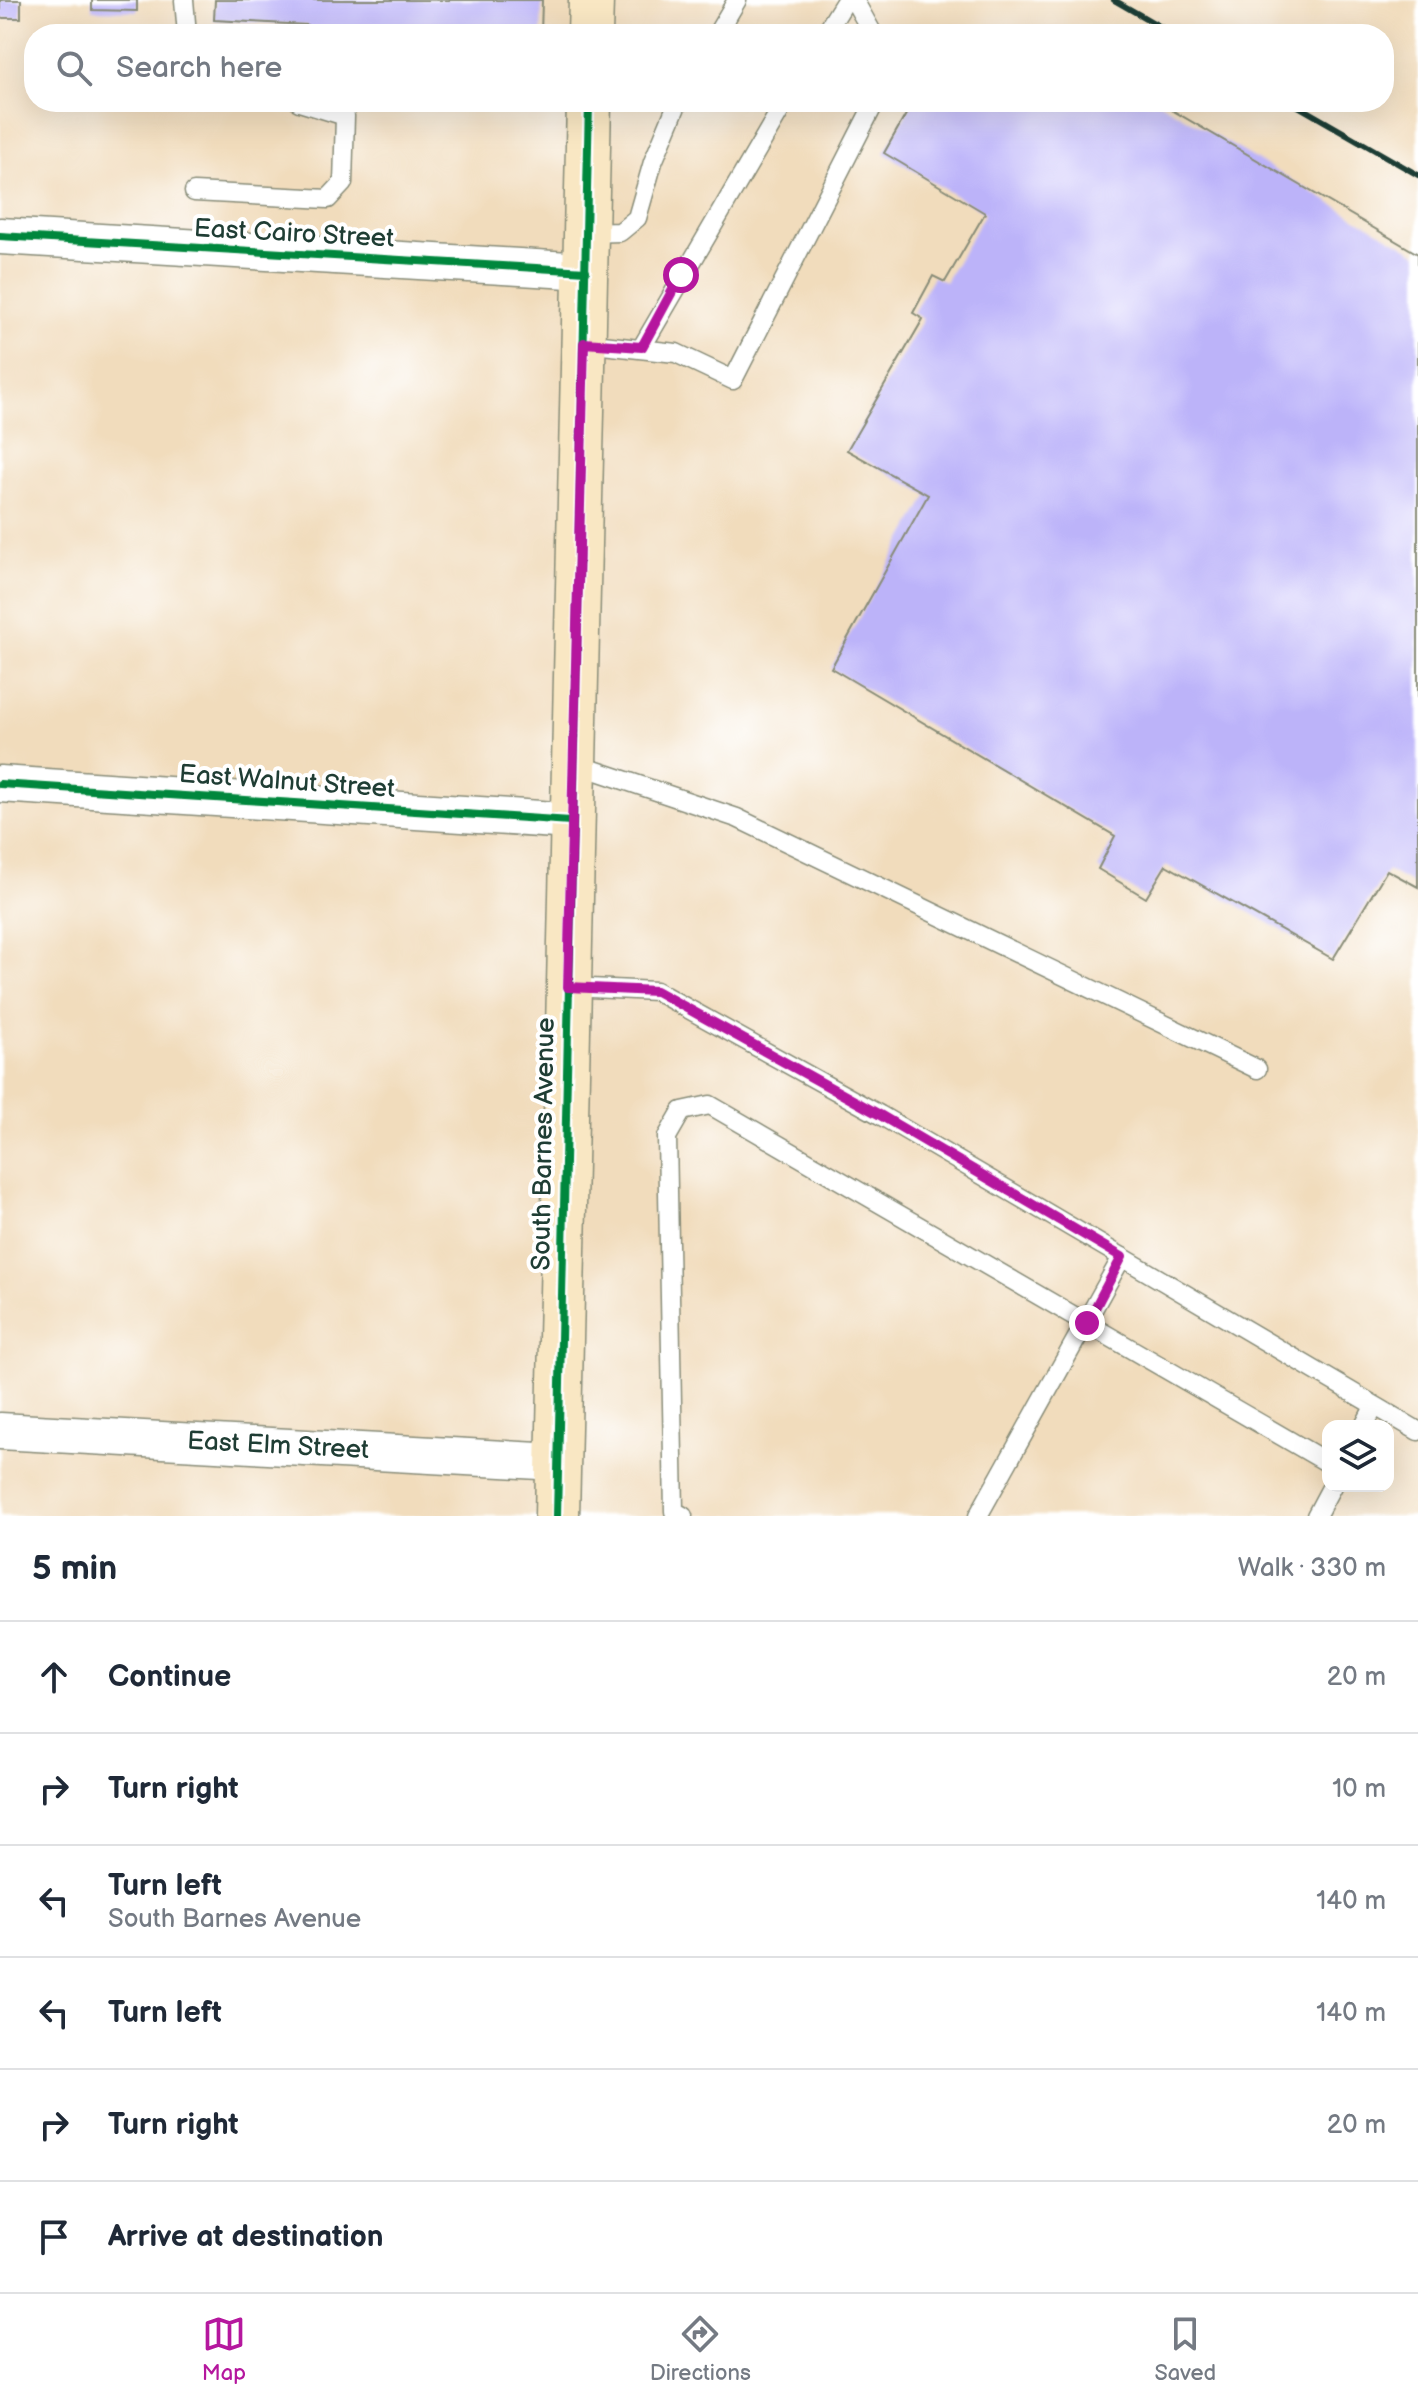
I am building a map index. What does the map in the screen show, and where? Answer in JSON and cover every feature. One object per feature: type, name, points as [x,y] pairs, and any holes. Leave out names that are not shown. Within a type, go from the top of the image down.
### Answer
[{"type":"street","points":[[590,24],[591,0]]},
{"type":"street","name":"South Barnes Avenue","points":[[557,1516],[589,112]]},
{"type":"street","name":"East Cairo Street","points":[[0,236],[586,252]]},
{"type":"street","name":"East Walnut Street","points":[[0,784],[571,821]]},
{"type":"street","name":"East Elm Street","points":[[0,1431],[557,1462]]},
{"type":"lane","points":[[184,0],[186,24]]},
{"type":"lane","points":[[723,24],[737,0]]},
{"type":"lane","points":[[831,24],[846,0]]},
{"type":"lane","points":[[854,0],[867,24]]},
{"type":"lane","points":[[194,192],[328,199],[343,183],[345,116],[332,112]]},
{"type":"lane","points":[[586,252],[637,218],[653,162],[674,112]]},
{"type":"lane","points":[[642,347],[779,112]]},
{"type":"lane","points":[[584,343],[676,353],[733,380],[870,112]]},
{"type":"lane","points":[[573,763],[737,818],[1257,1069]]},
{"type":"lane","points":[[568,987],[656,991],[880,1115],[1418,1431]]},
{"type":"lane","points":[[683,1516],[674,1511],[667,1137],[682,1111],[710,1105],[1322,1460]]},
{"type":"lane","points":[[978,1516],[1122,1257]]},
{"type":"lane","points":[[1367,1420],[1374,1407]]},
{"type":"lane","points":[[1316,1516],[1329,1492]]},
{"type":"building","points":[[0,0],[21,0],[21,18],[0,18]]},
{"type":"building","points":[[92,0],[137,0],[137,11],[92,10]]},
{"type":"building","points":[[215,0],[542,0],[541,24],[288,24],[214,20]]},
{"type":"building","points":[[907,112],[1175,112],[1418,254],[1418,887],[1387,870],[1333,959],[1166,865],[1146,898],[1098,869],[1115,836],[831,668],[928,495],[847,450],[923,319],[913,313],[933,276],[945,282],[985,213],[884,153]]},
{"type":"railway","points":[[1114,0],[1156,24]]},
{"type":"railway","points":[[1308,112],[1418,175]]},
{"type":"cycle path","points":[[557,1516],[589,112]]},
{"type":"cycle path","points":[[0,236],[586,271]]},
{"type":"cycle path","points":[[0,784],[571,821]]},
{"type":"route","points":[[681,275],[642,347],[584,343],[568,987],[656,991],[880,1115],[1122,1257],[1087,1323]]}]
